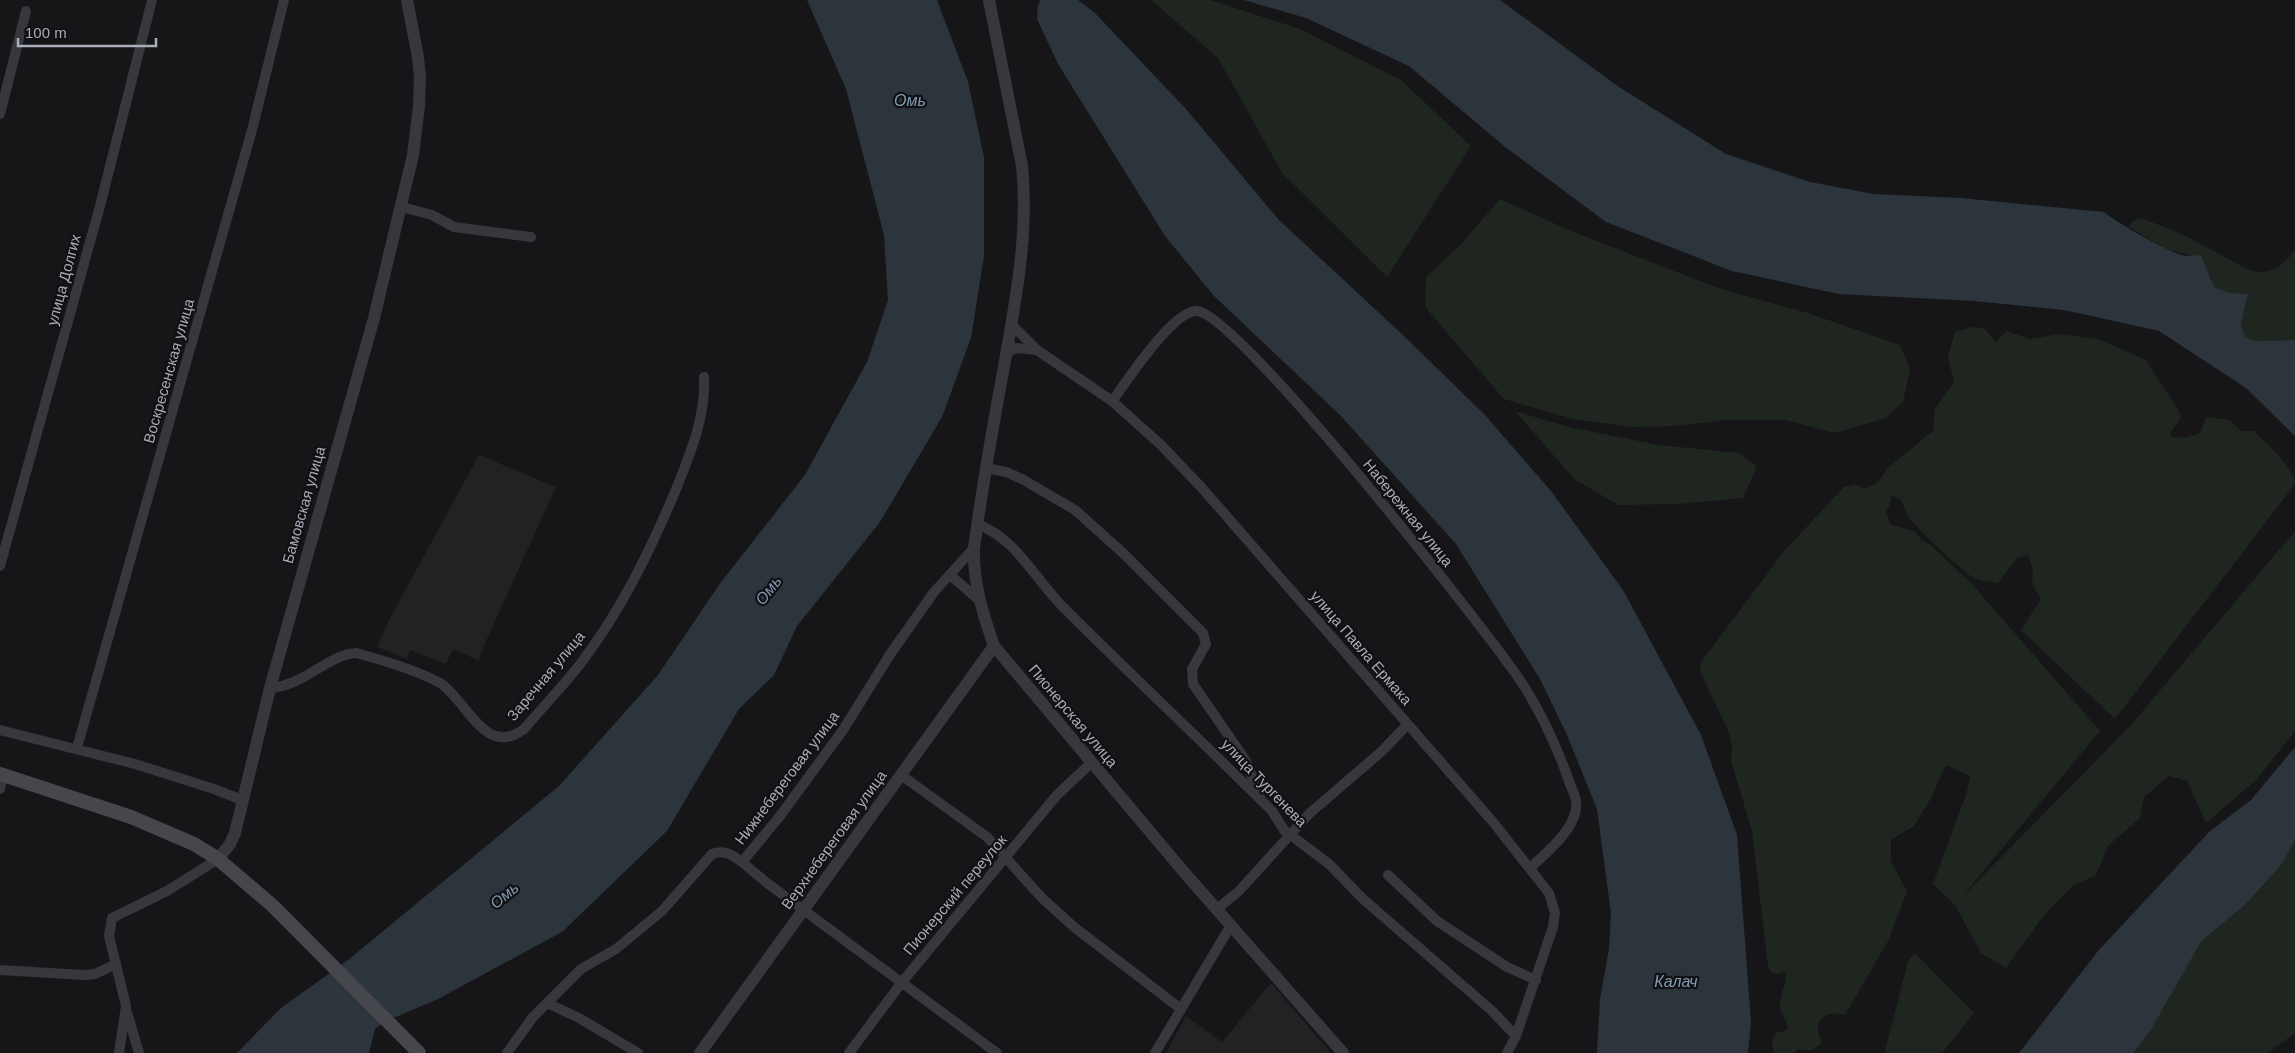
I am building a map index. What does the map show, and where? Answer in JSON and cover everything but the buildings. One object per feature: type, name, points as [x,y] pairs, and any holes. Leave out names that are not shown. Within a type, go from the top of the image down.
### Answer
[{"type":"main road","points":[[1,774],[131,816],[194,844],[218,859],[273,906],[419,1053]]},
{"type":"street","name":"улица Долгих","points":[[0,566],[100,206],[152,0]]},
{"type":"street","name":"Воскресенская улица","points":[[77,748],[252,130],[284,0]]},
{"type":"street","name":"Бамовская улица","points":[[218,859],[230,844],[270,688],[374,318],[402,207],[413,155],[419,106],[420,77],[407,0]]},
{"type":"street","name":"Пионерская улица","points":[[989,0],[1022,166],[1025,193],[1024,226],[1011,324],[974,548],[974,571],[979,600],[994,646],[1091,763],[1343,1053]]},
{"type":"street","points":[[0,114],[26,11]]},
{"type":"street","points":[[402,207],[432,215],[454,227],[531,237]]},
{"type":"street","name":"Набережная улица","points":[[1112,401],[1147,354],[1174,323],[1186,314],[1198,311],[1216,319],[1293,397],[1486,633],[1522,684],[1546,724],[1576,801],[1576,810],[1561,838],[1530,868]]},
{"type":"street","name":"улица Павла Ермака","points":[[1011,324],[1037,350],[1068,369],[1112,401],[1161,445],[1202,488],[1493,822],[1550,893],[1555,914],[1536,980],[1516,1036],[1507,1053]]},
{"type":"street","points":[[1006,353],[1016,348],[1037,350]]},
{"type":"street","name":"Заречная улица","points":[[270,688],[293,684],[345,654],[356,653],[426,676],[442,684],[474,722],[491,734],[502,737],[514,737],[524,729],[581,663],[632,585],[653,545],[695,439],[701,414],[704,377]]},
{"type":"street","points":[[986,468],[1006,472],[1022,479],[1075,510],[1123,553],[1203,633],[1206,644],[1192,669],[1193,684],[1246,761],[1260,799]]},
{"type":"street","name":"улица Тургенева","points":[[977,524],[1002,536],[1014,547],[1062,606],[1272,811],[1284,830],[1329,864],[1363,899],[1491,1010],[1516,1036]]},
{"type":"street","name":"Нижнебереговая улица","points":[[507,1053],[533,1016],[581,969],[616,949],[662,910],[712,854],[719,851],[727,852],[742,862],[780,816],[843,730],[891,653],[934,592],[974,548]]},
{"type":"street","points":[[950,574],[979,600]]},
{"type":"street","name":"Верхнебереговая улица","points":[[700,1053],[994,646]]},
{"type":"street","points":[[1217,909],[1239,891],[1310,813],[1381,752],[1408,726]]},
{"type":"street","points":[[0,730],[77,748],[214,789],[242,800]]},
{"type":"street","name":"Пионерский переулок","points":[[849,1053],[902,982],[1057,795],[1091,763]]},
{"type":"street","points":[[0,789],[1,774]]},
{"type":"street","points":[[901,775],[986,837],[1042,898],[1074,927],[1181,1009]]},
{"type":"street","points":[[139,1053],[109,936],[112,918],[167,892],[218,859]]},
{"type":"street","points":[[742,862],[767,883],[994,1052]]},
{"type":"street","points":[[1388,875],[1437,921],[1507,967],[1536,980]]},
{"type":"street","points":[[1155,1053],[1231,926]]},
{"type":"street","points":[[0,970],[82,975],[95,974],[116,964]]},
{"type":"street","points":[[547,1003],[579,1018],[638,1053]]},
{"type":"street","points":[[119,1053],[126,1006]]},
{"type":"shaded area","points":[[1151,0],[1210,0],[1300,29],[1401,80],[1471,146],[1387,277],[1282,173],[1218,58]]},
{"type":"shaded area","points":[[1500,199],[1571,231],[1718,288],[1808,313],[1900,345],[1910,369],[1903,402],[1886,418],[1834,433],[1786,420],[1728,420],[1673,426],[1633,427],[1573,419],[1504,399],[1425,307],[1426,277],[1463,242]]},
{"type":"shaded area","points":[[2141,218],[2182,234],[2256,272],[2275,269],[2295,250],[2295,340],[2255,341],[2245,337],[2241,324],[2248,295],[2230,293],[2214,287],[2201,255],[2191,255],[2172,250],[2129,227],[2133,221]]},
{"type":"shaded area","points":[[1972,327],[1985,329],[1996,343],[2006,331],[2030,339],[2058,334],[2099,339],[2146,360],[2178,409],[2181,418],[2170,433],[2172,437],[2184,438],[2200,433],[2206,417],[2230,420],[2241,431],[2254,431],[2285,463],[2294,478],[2295,484],[2115,719],[2021,630],[2041,599],[2032,584],[2033,570],[2028,556],[2018,557],[1998,583],[1975,578],[1957,565],[1927,537],[1911,520],[1902,502],[1896,497],[1891,496],[1886,512],[1890,524],[1916,532],[1921,540],[1931,545],[1973,585],[2100,731],[1961,898],[2130,726],[2295,531],[2295,731],[2256,780],[2206,823],[2187,781],[2169,776],[2144,797],[2140,818],[2108,846],[2096,875],[2074,885],[2044,915],[2006,968],[1981,953],[1955,905],[1933,884],[1966,795],[1970,776],[1946,765],[1930,800],[1914,826],[1891,840],[1891,862],[1907,891],[1888,941],[1845,1015],[1831,1014],[1821,1019],[1818,1029],[1822,1043],[1812,1050],[1797,1049],[1795,1053],[1774,1053],[1772,1040],[1777,1032],[1785,1031],[1788,1027],[1780,1008],[1780,999],[1786,976],[1785,971],[1777,974],[1770,972],[1768,966],[1752,831],[1731,761],[1732,746],[1729,733],[1700,671],[1701,662],[1785,550],[1844,487],[1855,484],[1864,489],[1878,482],[1889,467],[1934,430],[1934,410],[1954,382],[1948,356],[1955,332]]},
{"type":"shaded area","points":[[1515,411],[1569,427],[1659,445],[1739,453],[1757,466],[1743,498],[1678,504],[1618,505],[1574,479]]},
{"type":"shaded area","points":[[479,455],[556,487],[481,652],[479,661],[453,649],[446,664],[410,650],[407,659],[377,647],[389,620]]},
{"type":"shaded area","points":[[2295,840],[2295,1033],[2268,1053],[2133,1053],[2152,1028],[2201,942],[2247,903],[2282,864]]},
{"type":"shaded area","points":[[1915,953],[1974,1013],[1942,1053],[1887,1053],[1885,1051],[1908,961]]},
{"type":"shaded area","points":[[1271,983],[1331,1053],[1166,1053],[1186,1016],[1222,1042]]},
{"type":"water","name":"Омь","points":[[807,0],[937,0],[968,82],[984,157],[984,256],[971,338],[942,417],[880,522],[797,626],[774,675],[739,709],[667,831],[562,932],[438,999],[384,1022],[375,1029],[369,1053],[237,1053],[281,1008],[348,960],[559,786],[658,675],[721,582],[805,475],[867,362],[888,300],[884,235],[846,89]]},
{"type":"water","name":"Калач","points":[[1041,0],[1078,0],[1095,13],[1186,109],[1279,220],[1405,337],[1484,414],[1551,491],[1623,590],[1701,735],[1737,835],[1751,1022],[1748,1053],[1597,1053],[1600,999],[1609,949],[1611,913],[1597,809],[1567,735],[1540,679],[1456,544],[1341,416],[1214,296],[1165,236],[1058,64],[1037,19],[1038,5]]},
{"type":"water","points":[[1244,0],[1500,0],[1619,87],[1726,154],[1810,182],[1874,194],[1961,198],[2104,212],[2131,230],[2167,249],[2185,256],[2201,255],[2214,287],[2230,293],[2248,294],[2241,324],[2245,337],[2255,341],[2295,340],[2295,436],[2246,388],[2159,331],[2064,310],[1974,301],[1839,294],[1732,271],[1606,222],[1504,146],[1409,66],[1306,18]]},
{"type":"water","points":[[2295,747],[2295,840],[2282,864],[2247,903],[2201,942],[2152,1028],[2133,1053],[2019,1053],[2098,951],[2210,831],[2251,800]]}]
